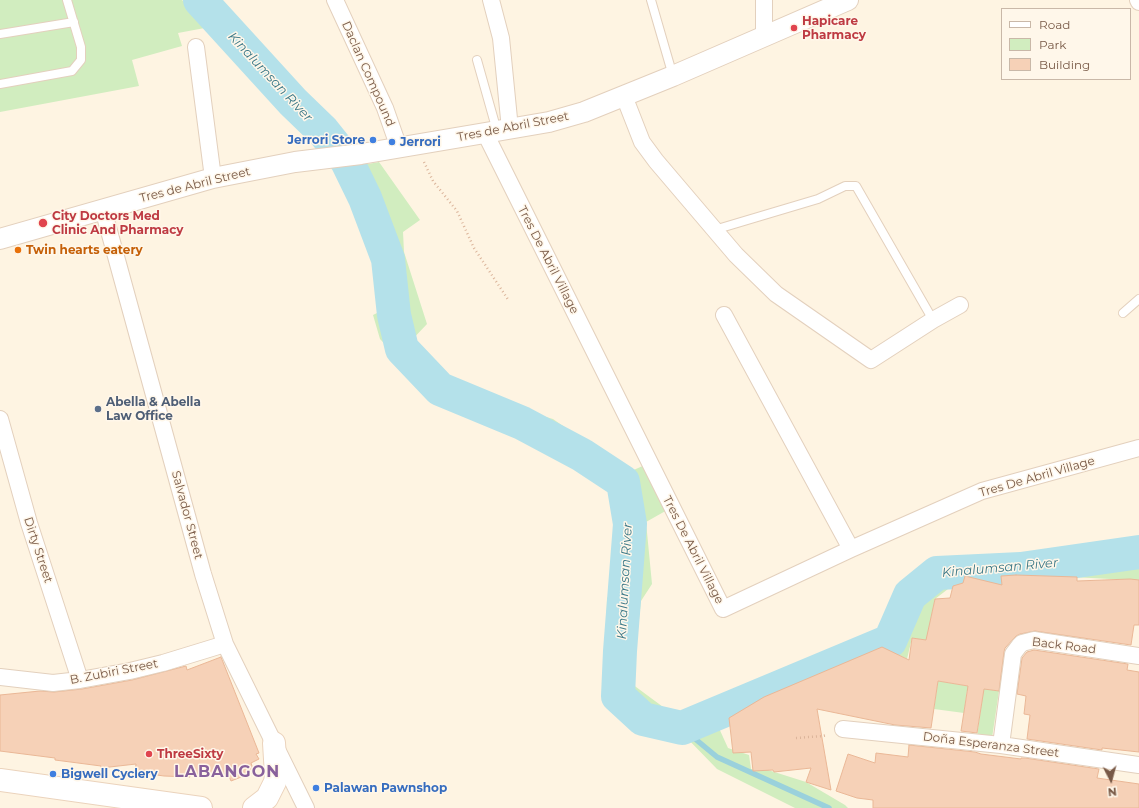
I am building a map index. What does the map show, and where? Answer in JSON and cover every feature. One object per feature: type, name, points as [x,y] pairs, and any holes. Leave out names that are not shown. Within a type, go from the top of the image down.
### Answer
[{"type":"main road","points":[[254,808],[267,798],[275,782],[274,743]]},
{"type":"main road","points":[[0,780],[201,808]]},
{"type":"street","name":"Daclan Compound","points":[[335,0],[385,108],[407,146]]},
{"type":"street","points":[[491,0],[501,38],[497,131]]},
{"type":"street","points":[[764,0],[764,37]]},
{"type":"street","name":"Tres de Abril Street","points":[[0,239],[213,178],[295,162],[361,154],[549,122],[584,112],[624,96],[848,0]]},
{"type":"street","points":[[196,47],[213,178]]},
{"type":"street","points":[[624,96],[642,142],[656,161],[736,255],[776,294],[871,360],[933,320],[960,305]]},
{"type":"street","name":"Tres De Abril Village","points":[[497,131],[723,609],[851,549],[982,491],[1139,448]]},
{"type":"street","name":"Salvador Street","points":[[103,209],[203,574],[225,644],[306,808]]},
{"type":"street","points":[[724,315],[851,549]]},
{"type":"street","name":"Dirty Street","points":[[0,419],[29,523],[80,680]]},
{"type":"street","name":"Back Road","points":[[1001,745],[1014,654],[1022,643],[1034,640],[1139,656]]},
{"type":"street","name":"B. Zubiri Street","points":[[0,677],[53,683],[80,680],[130,671],[163,663],[225,644]]},
{"type":"street","name":"Doña Esperanza Street","points":[[843,729],[1001,745],[1139,765]]},
{"type":"lane","points":[[0,84],[72,70],[81,60],[81,47],[67,0]]},
{"type":"lane","points":[[651,0],[673,76]]},
{"type":"lane","points":[[0,34],[74,22]]},
{"type":"lane","points":[[477,60],[497,131]]},
{"type":"lane","points":[[714,230],[818,199],[845,186],[856,186],[933,320]]},
{"type":"lane","points":[[1123,313],[1139,299]]},
{"type":"path","points":[[407,146],[457,211],[474,248],[509,301]]},
{"type":"path","points":[[796,738],[823,736],[843,729]]},
{"type":"green space","points":[[0,0],[182,0],[210,27],[178,33],[182,46],[132,60],[139,86],[0,112]]},
{"type":"green space","points":[[379,162],[420,220],[403,232],[404,252],[427,324],[409,343],[441,379],[492,401],[553,419],[629,472],[645,465],[669,509],[646,522],[652,584],[641,601],[632,684],[678,718],[707,706],[711,712],[875,646],[892,605],[908,579],[956,561],[1015,564],[1066,560],[1139,546],[1139,580],[1053,576],[965,576],[935,599],[931,620],[955,645],[912,638],[907,659],[882,647],[764,697],[729,718],[713,715],[728,748],[749,755],[751,769],[768,770],[806,782],[848,808],[795,808],[717,769],[682,733],[642,724],[617,700],[605,699],[607,598],[623,579],[625,530],[618,495],[601,474],[500,421],[424,394],[395,355],[380,339],[373,315],[385,309],[380,252],[346,168]]},
{"type":"green space","points":[[938,681],[999,691],[992,738],[977,736],[983,693],[967,691],[964,713],[934,709]]},
{"type":"building","points":[[965,576],[1002,585],[1001,576],[1077,577],[1077,581],[1139,580],[1139,625],[1134,625],[1131,645],[1035,631],[1016,636],[1005,648],[999,691],[984,689],[977,733],[961,731],[968,686],[938,681],[931,728],[895,725],[817,709],[831,790],[806,782],[811,768],[774,772],[773,770],[753,771],[751,752],[733,753],[729,718],[764,697],[882,647],[909,660],[912,638],[926,640],[935,599],[950,598],[953,586],[963,583]]},
{"type":"building","points":[[1034,650],[1128,664],[1127,670],[1139,672],[1139,752],[1102,748],[1102,750],[1027,739],[1030,715],[1024,714],[1026,696],[1017,694],[1022,658],[1027,652]]},
{"type":"building","points":[[221,657],[259,753],[256,754],[259,759],[251,763],[254,772],[231,781],[228,774],[190,774],[190,777],[164,776],[135,772],[136,764],[101,768],[101,766],[55,760],[55,758],[0,751],[0,695],[82,689],[132,680],[186,666],[187,670]]},
{"type":"building","points":[[909,745],[975,752],[1021,759],[1025,758],[1099,769],[1097,778],[1139,784],[1139,808],[873,808],[873,800],[857,798],[836,791],[848,754],[875,763],[876,753],[908,757]]},
{"type":"waterway","name":"Kinalumsan River","points":[[200,0],[293,102],[323,131],[347,161],[365,198],[388,259],[394,315],[402,349],[440,389],[522,423],[582,455],[623,482],[630,524],[618,696],[643,719],[682,728],[890,641],[910,595],[937,573],[1021,569],[1139,552]]},
{"type":"waterway","points":[[682,728],[717,757],[829,808]]},
{"type":"place","name":"Hapicare Pharmacy","points":[[794,28]]},
{"type":"place","name":"Jerrori Store","points":[[373,140]]},
{"type":"place","name":"Jerrori","points":[[392,142]]},
{"type":"place","name":"City Doctors Med Clinic And Pharmacy","points":[[43,223]]},
{"type":"place","name":"Twin hearts eatery","points":[[18,250]]},
{"type":"place","name":"Abella & Abella Law Office","points":[[98,409]]},
{"type":"place","name":"ThreeSixty","points":[[149,754]]},
{"type":"place","name":"Bigwell Cyclery","points":[[53,774]]},
{"type":"place","name":"Palawan Pawnshop","points":[[316,788]]},
{"type":"district","name":"LABANGON","points":[[227,772]]}]
